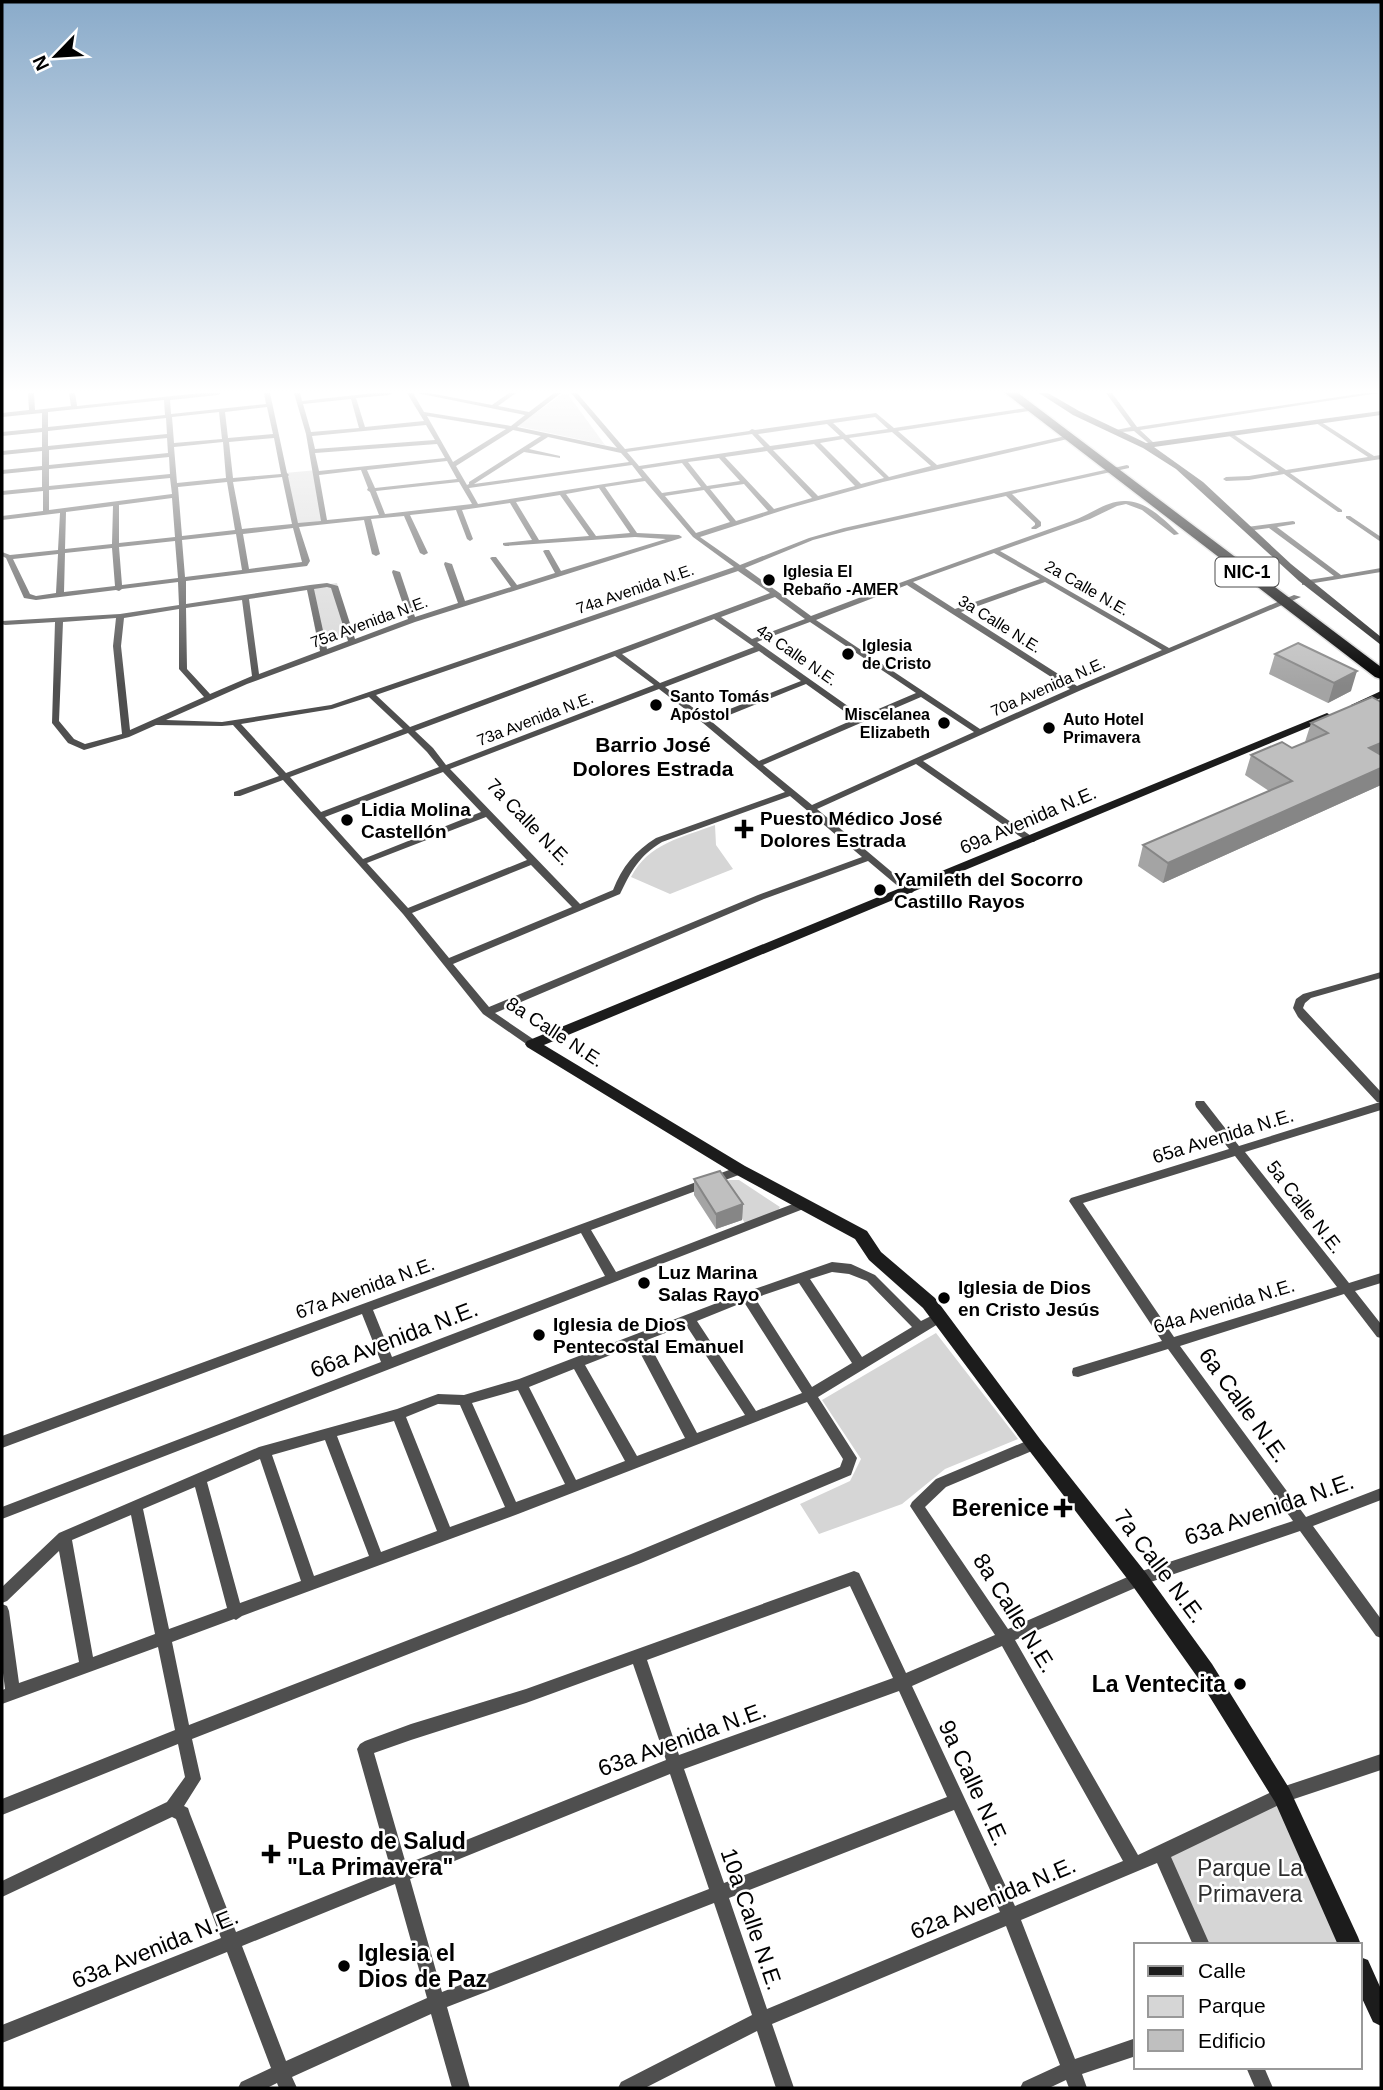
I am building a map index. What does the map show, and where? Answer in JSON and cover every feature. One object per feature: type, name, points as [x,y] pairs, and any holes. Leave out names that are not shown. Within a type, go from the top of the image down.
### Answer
[{"type":"highway","name":"NIC-1","points":[[1149,491],[1296,594],[1381,659]]},
{"type":"highway","name":"NIC-1","points":[[1296,594],[1381,674]]},
{"type":"street","points":[[2,493],[24,491]]},
{"type":"street","points":[[46,491],[46,511]]},
{"type":"street","points":[[175,491],[180,537],[183,669],[208,696]]},
{"type":"street","points":[[232,491],[246,571]]},
{"type":"street","points":[[289,491],[295,524],[306,561],[304,564],[182,582],[36,598],[27,596],[5,555],[62,550],[238,530],[295,524],[324,521],[383,516],[476,506],[572,491]]},
{"type":"street","points":[[319,491],[324,521]]},
{"type":"street","points":[[371,491],[383,516]]},
{"type":"street","points":[[468,491],[476,506]]},
{"type":"street","points":[[604,491],[635,535]]},
{"type":"street","points":[[655,491],[697,537],[713,550],[808,618],[978,732]]},
{"type":"street","points":[[659,495],[688,491]]},
{"type":"street","points":[[707,491],[734,523]]},
{"type":"street","points":[[754,491],[772,511]]},
{"type":"street","points":[[809,491],[815,497]]},
{"type":"street","points":[[505,544],[635,535],[697,537],[841,491]]},
{"type":"street","name":"74a Avenida N.E.","points":[[152,722],[235,722],[332,707],[739,568],[846,528],[1018,491]]},
{"type":"street","points":[[1207,491],[1247,529],[1296,594],[1379,637]]},
{"type":"street","points":[[1310,491],[1340,511]]},
{"type":"street","points":[[562,492],[593,537]]},
{"type":"street","points":[[1007,493],[1038,522],[1038,526],[1034,528]]},
{"type":"street","points":[[2,518],[175,496]]},
{"type":"street","points":[[512,501],[537,542]]},
{"type":"street","name":"73a Avenida N.E.","points":[[320,816],[659,686],[755,645],[808,618],[1088,518],[1102,509],[1124,501],[1139,505],[1176,534]]},
{"type":"street","points":[[116,503],[115,544],[120,589]]},
{"type":"street","points":[[458,508],[470,539]]},
{"type":"street","points":[[60,595],[63,510]]},
{"type":"street","points":[[406,513],[424,552]]},
{"type":"street","points":[[367,517],[376,554]]},
{"type":"street","points":[[1348,517],[1381,540]]},
{"type":"street","points":[[1247,529],[1293,523]]},
{"type":"street","points":[[1271,526],[1340,577]]},
{"type":"street","name":"75a Avenida N.E.","points":[[59,620],[55,721],[61,732],[79,747],[126,735],[208,696],[412,620],[678,538]]},
{"type":"street","points":[[547,551],[559,575]]},
{"type":"street","name":"2a Calle N.E.","points":[[994,551],[1167,650]]},
{"type":"street","points":[[723,557],[764,557]]},
{"type":"street","points":[[494,558],[515,587]]},
{"type":"street","points":[[448,564],[462,604]]},
{"type":"street","name":"70a Avenida N.E.","points":[[812,808],[978,732],[1296,594],[1340,577],[1381,570]]},
{"type":"street","points":[[396,572],[412,620]]},
{"type":"street","points":[[954,611],[1045,580]]},
{"type":"street","name":"3a Calle N.E.","points":[[908,582],[1076,689]]},
{"type":"street","points":[[5,623],[120,616],[183,602],[334,586],[352,642]]},
{"type":"street","points":[[310,587],[324,652]]},
{"type":"street","points":[[237,794],[775,594]]},
{"type":"street","points":[[245,596],[256,678]]},
{"type":"street","points":[[120,616],[117,646],[126,735]]},
{"type":"street","name":"4a Calle N.E.","points":[[716,617],[860,719]]},
{"type":"street","points":[[617,654],[706,721],[909,891]]},
{"type":"street","points":[[706,721],[807,681]]},
{"type":"street","points":[[371,694],[409,729],[444,768]]},
{"type":"street","points":[[758,764],[921,694]]},
{"type":"street","name":"69a Avenida N.E.","points":[[533,1044],[1381,694]]},
{"type":"street","name":"8a Calle N.E.","points":[[235,722],[363,862],[487,1012],[517,1036],[740,1170],[861,1235]]},
{"type":"street","points":[[918,761],[1031,840]]},
{"type":"street","name":"7a Calle N.E.","points":[[444,768],[579,909]]},
{"type":"street","points":[[446,963],[617,892],[623,873],[643,849],[791,793]]},
{"type":"street","points":[[363,862],[486,813]]},
{"type":"street","points":[[487,1012],[761,897],[870,858]]},
{"type":"street","points":[[406,912],[532,861]]},
{"type":"street","points":[[1381,975],[1307,996],[1299,1004],[1302,1016],[1381,1099]]},
{"type":"street","name":"5a Calle N.E.","points":[[1200,1104],[1381,1332]]},
{"type":"street","name":"65a Avenida N.E.","points":[[1075,1201],[1381,1105]]},
{"type":"street","name":"67a Avenida N.E.","points":[[2,1442],[740,1170]]},
{"type":"street","name":"6a Calle N.E.","points":[[1075,1201],[1170,1342],[1381,1631]]},
{"type":"street","name":"66a Avenida N.E.","points":[[2,1513],[802,1205]]},
{"type":"street","points":[[583,1228],[613,1278]]},
{"type":"street","name":"7a Calle N.E.","points":[[861,1235],[874,1256],[929,1303],[1034,1444],[1139,1578],[1205,1671],[1282,1795],[1349,1943]]},
{"type":"street","points":[[2,1596],[64,1537],[264,1451],[398,1414],[438,1399],[464,1400],[521,1384],[747,1296],[832,1267],[851,1269],[871,1278],[920,1328]]},
{"type":"street","points":[[802,1277],[860,1365]]},
{"type":"street","name":"64a Avenida N.E.","points":[[1078,1372],[1381,1278]]},
{"type":"street","points":[[2,1807],[184,1732],[434,1640],[846,1471],[850,1458],[747,1296]]},
{"type":"street","points":[[366,1308],[387,1364]]},
{"type":"street","points":[[2,1611],[7,1695],[513,1510],[809,1396],[939,1317]]},
{"type":"street","points":[[690,1320],[753,1417]]},
{"type":"street","points":[[639,1338],[693,1439]]},
{"type":"street","points":[[577,1362],[634,1464]]},
{"type":"street","points":[[521,1384],[573,1487]]},
{"type":"street","points":[[464,1400],[513,1510]]},
{"type":"street","points":[[398,1414],[445,1533]]},
{"type":"street","points":[[329,1432],[377,1559]]},
{"type":"street","name":"8a Calle N.E.","points":[[1034,1444],[941,1483],[917,1506],[1004,1636],[1134,1864]]},
{"type":"street","points":[[264,1451],[309,1584]]},
{"type":"street","points":[[199,1478],[236,1613]]},
{"type":"street","name":"63a Avenida N.E.","points":[[2,2034],[675,1764],[903,1682],[1139,1578],[1303,1524],[1381,1494]]},
{"type":"street","points":[[2,1889],[173,1808],[193,1779],[136,1507]]},
{"type":"street","points":[[64,1537],[88,1665]]},
{"type":"street","name":"9a Calle N.E.","points":[[638,1657],[854,1578],[1010,1914],[1078,2088]]},
{"type":"street","points":[[461,2088],[365,1749],[638,1657]]},
{"type":"street","name":"10a Calle N.E.","points":[[638,1657],[785,2088]]},
{"type":"street","name":"62a Avenida N.E.","points":[[627,2088],[763,2019],[1161,1853],[1282,1795],[1381,1762]]},
{"type":"street","points":[[247,2088],[285,2080],[436,2003],[957,1801]]},
{"type":"street","points":[[173,1808],[183,1814],[285,2080]]},
{"type":"street","points":[[1161,1853],[1201,1943]]},
{"type":"street","points":[[1362,1972],[1381,2014]]},
{"type":"street","points":[[1029,2088],[1071,2069],[1134,2048]]},
{"type":"street","points":[[1256,2069],[1264,2088]]},
{"type":"green space","points":[[289,491],[320,491],[324,521],[298,524]]},
{"type":"green space","points":[[337,583],[351,635],[318,648],[308,587]]},
{"type":"green space","points":[[715,825],[716,845],[733,869],[670,894],[631,877],[647,856],[657,849],[678,838]]},
{"type":"green space","points":[[739,1180],[780,1207],[777,1212],[745,1223],[719,1184]]},
{"type":"green space","points":[[936,1333],[1018,1439],[945,1469],[902,1504],[819,1534],[800,1504],[850,1481],[861,1459],[822,1400]]},
{"type":"green space","name":"Parque La Primavera","points":[[1282,1795],[1349,1943],[1203,1943],[1164,1852]]},
{"type":"building","points":[[1298,643],[1357,671],[1334,683],[1275,654]]},
{"type":"building","points":[[1372,697],[1381,702],[1381,743],[1369,748],[1381,755],[1381,768],[1168,863],[1143,845],[1292,781],[1251,755],[1282,742],[1292,748],[1328,733],[1311,723]]},
{"type":"building","points":[[720,1171],[743,1204],[716,1214],[694,1179]]},
{"type":"place","name":"Iglesia El Rebaño -AMER","points":[[769,580]]},
{"type":"place","name":"Iglesia de Cristo","points":[[848,654]]},
{"type":"place","name":"Santo Tomás Apóstol","points":[[656,705]]},
{"type":"place","name":"Miscelanea Elizabeth","points":[[944,723]]},
{"type":"place","name":"Auto Hotel Primavera","points":[[1049,728]]},
{"type":"place","name":"Lidia Molina Castellón","points":[[347,820]]},
{"type":"place","name":"Puesto Médico José Dolores Estrada","points":[[744,829]]},
{"type":"place","name":"Yamileth del Socorro Castillo Rayos","points":[[880,890]]},
{"type":"place","name":"Luz Marina Salas Rayo","points":[[644,1283]]},
{"type":"place","name":"Iglesia de Dios en Cristo Jesús","points":[[944,1298]]},
{"type":"place","name":"Iglesia de Dios Pentecostal Emanuel","points":[[539,1335]]},
{"type":"place","name":"Berenice","points":[[1063,1508]]},
{"type":"place","name":"La Ventecita","points":[[1240,1684]]},
{"type":"place","name":"Puesto de Salud \"La Primavera\"","points":[[271,1854]]},
{"type":"place","name":"Iglesia el Dios de Paz","points":[[344,1966]]},
{"type":"district","name":"Barrio José Dolores Estrada","points":[[653,756]]}]
